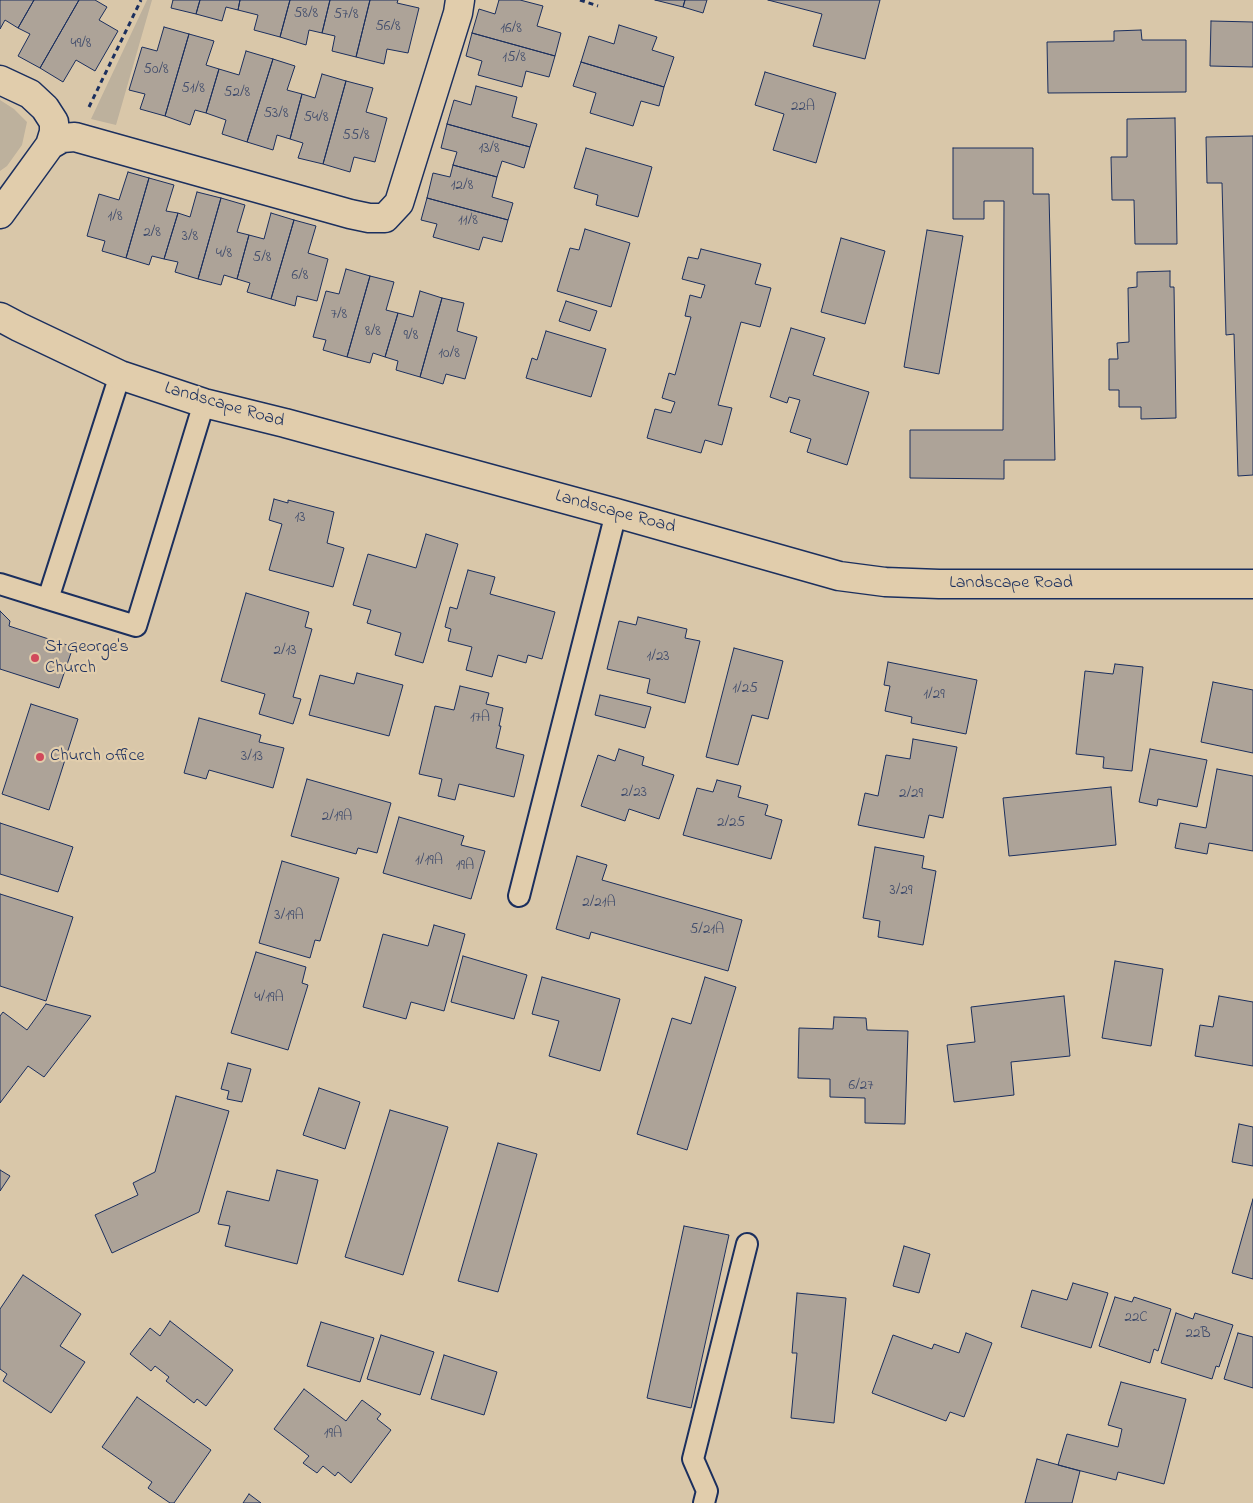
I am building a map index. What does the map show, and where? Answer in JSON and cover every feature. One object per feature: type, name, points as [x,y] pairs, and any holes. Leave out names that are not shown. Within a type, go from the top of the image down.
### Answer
[{"type":"street","points":[[0,80],[30,94],[45,108],[54,122],[54,132],[63,141],[350,214],[369,218],[385,218],[399,203],[458,13],[460,0]]},
{"type":"street","points":[[0,214],[63,141]]},
{"type":"street","name":"Landscape Road","points":[[0,317],[120,375],[204,403],[285,423],[616,513],[840,576],[885,582],[939,584],[1253,584]]},
{"type":"lane","points":[[48,599],[120,375]]},
{"type":"lane","points":[[0,584],[136,626],[204,403]]},
{"type":"lane","points":[[519,896],[616,513]]},
{"type":"lane","points":[[704,1503],[707,1491],[693,1459],[747,1244]]},
{"type":"path","points":[[63,141],[141,0]]},
{"type":"path","points":[[580,0],[598,6]]},
{"type":"shaded area","points":[[147,0],[152,0],[116,125],[91,119]]},
{"type":"shaded area","points":[[0,100],[14,109],[27,122],[22,145],[7,166],[0,171]]},
{"type":"building","points":[[0,0],[34,0],[18,28],[5,20],[0,29]]},
{"type":"building","points":[[34,0],[79,0],[40,68],[18,56],[30,34],[18,28]]},
{"type":"building","points":[[79,0],[95,0],[107,7],[99,20],[118,31],[95,71],[76,60],[63,82],[40,68]]},
{"type":"building","points":[[173,0],[200,0],[196,14],[171,8]]},
{"type":"building","points":[[200,0],[240,0],[238,10],[226,7],[222,21],[196,14]]},
{"type":"building","points":[[240,0],[290,0],[280,37],[254,30],[258,15],[238,10]]},
{"type":"building","points":[[290,0],[330,0],[322,33],[309,30],[306,45],[280,37]]},
{"type":"building","points":[[330,0],[370,0],[356,57],[332,51],[335,36],[322,33]]},
{"type":"building","points":[[370,0],[398,0],[397,3],[419,8],[408,53],[387,49],[384,64],[356,57]]},
{"type":"building","points":[[499,0],[520,0],[543,6],[537,26],[561,33],[555,56],[472,33],[479,9],[495,14]]},
{"type":"building","points":[[655,0],[685,0],[683,7]]},
{"type":"building","points":[[685,0],[707,0],[703,13],[683,7]]},
{"type":"building","points":[[768,0],[880,0],[865,59],[813,46],[822,14]]},
{"type":"building","points":[[1211,21],[1253,22],[1253,67],[1210,66]]},
{"type":"building","points":[[619,25],[657,37],[652,50],[674,57],[664,87],[581,62],[589,36],[614,44]]},
{"type":"building","points":[[164,27],[189,34],[165,116],[140,109],[145,94],[129,90],[142,47],[157,51]]},
{"type":"building","points":[[1141,30],[1142,40],[1186,40],[1186,92],[1048,93],[1047,42],[1114,41],[1114,31]]},
{"type":"building","points":[[472,33],[555,56],[549,77],[526,71],[522,87],[478,75],[482,61],[466,56]]},
{"type":"building","points":[[189,34],[214,41],[206,65],[219,69],[206,113],[195,110],[190,125],[165,116]]},
{"type":"building","points":[[246,51],[273,59],[247,142],[222,134],[226,120],[206,113],[219,69],[239,75]]},
{"type":"building","points":[[273,59],[295,66],[287,90],[302,94],[290,139],[277,135],[273,150],[247,142]]},
{"type":"building","points":[[581,62],[664,87],[659,106],[641,101],[633,126],[590,113],[596,93],[573,86]]},
{"type":"building","points":[[765,72],[836,93],[816,163],[773,150],[784,114],[755,105]]},
{"type":"building","points":[[322,74],[346,81],[323,164],[298,158],[303,143],[290,139],[302,94],[315,98]]},
{"type":"building","points":[[346,81],[373,88],[366,112],[387,118],[375,162],[354,157],[350,172],[323,164]]},
{"type":"building","points":[[476,86],[517,97],[512,117],[537,124],[530,147],[447,124],[454,100],[471,105]]},
{"type":"building","points":[[1175,118],[1177,244],[1135,244],[1134,200],[1112,200],[1111,157],[1127,157],[1127,119]]},
{"type":"building","points":[[447,124],[530,147],[524,168],[502,161],[497,177],[453,165],[457,152],[441,148]]},
{"type":"building","points":[[1253,136],[1253,475],[1238,476],[1234,334],[1226,335],[1222,183],[1207,183],[1206,137]]},
{"type":"building","points":[[586,148],[652,167],[638,217],[596,205],[598,195],[574,188]]},
{"type":"building","points":[[953,148],[1033,148],[1033,194],[1049,194],[1055,460],[1004,460],[1004,479],[910,478],[910,430],[1003,430],[1004,201],[984,201],[984,219],[953,219]]},
{"type":"building","points":[[453,165],[497,177],[492,197],[513,203],[508,220],[427,198],[433,173],[450,177]]},
{"type":"building","points":[[128,172],[149,178],[126,258],[102,251],[105,241],[87,236],[99,194],[119,200]]},
{"type":"building","points":[[149,178],[174,185],[166,211],[178,213],[164,259],[152,256],[149,265],[126,258]]},
{"type":"building","points":[[197,192],[221,198],[198,279],[175,272],[178,262],[164,259],[178,213],[190,217]]},
{"type":"building","points":[[221,198],[245,205],[237,232],[249,235],[237,279],[224,275],[221,285],[198,279]]},
{"type":"building","points":[[427,198],[508,220],[502,242],[483,237],[479,250],[433,237],[437,224],[421,220]]},
{"type":"building","points":[[271,213],[294,220],[271,299],[247,292],[250,283],[237,279],[249,235],[264,239]]},
{"type":"building","points":[[294,220],[316,226],[308,253],[328,259],[317,301],[297,296],[295,306],[271,299]]},
{"type":"building","points":[[585,229],[630,243],[611,307],[557,291],[570,248],[579,250]]},
{"type":"building","points":[[927,230],[963,236],[939,374],[904,367]]},
{"type":"building","points":[[841,238],[885,251],[865,324],[821,312]]},
{"type":"building","points":[[701,249],[761,264],[755,284],[771,288],[760,327],[741,322],[718,405],[732,408],[722,445],[705,440],[701,453],[647,438],[655,409],[671,413],[675,402],[662,398],[669,373],[675,375],[691,317],[685,316],[690,295],[701,298],[705,285],[682,279],[688,257],[698,259]]},
{"type":"building","points":[[346,269],[370,276],[347,357],[323,350],[326,340],[313,337],[326,291],[339,294]]},
{"type":"building","points":[[1170,271],[1170,287],[1174,287],[1176,418],[1141,419],[1141,407],[1119,407],[1119,390],[1109,390],[1109,359],[1118,359],[1117,343],[1129,342],[1128,288],[1137,287],[1137,272]]},
{"type":"building","points":[[370,276],[394,282],[386,310],[398,313],[385,357],[373,353],[370,363],[347,357]]},
{"type":"building","points":[[420,291],[442,298],[420,377],[396,370],[398,361],[385,357],[398,313],[413,317]]},
{"type":"building","points":[[442,298],[464,303],[457,331],[477,337],[465,379],[446,374],[443,384],[420,377]]},
{"type":"building","points":[[566,301],[597,311],[590,331],[559,321]]},
{"type":"building","points":[[791,328],[825,338],[813,375],[869,392],[847,465],[807,452],[811,439],[790,432],[800,400],[789,397],[787,403],[770,397]]},
{"type":"building","points":[[546,331],[606,349],[591,397],[526,378],[532,358],[537,360]]},
{"type":"building","points":[[274,499],[288,503],[288,500],[334,512],[327,543],[344,548],[333,587],[269,570],[282,524],[269,520]]},
{"type":"building","points":[[426,534],[458,544],[423,663],[395,655],[401,633],[367,623],[371,610],[353,605],[368,554],[416,568]]},
{"type":"building","points":[[468,570],[495,577],[490,594],[555,612],[542,659],[528,655],[526,663],[498,655],[492,677],[466,670],[472,647],[448,641],[451,629],[445,627],[450,607],[457,609]]},
{"type":"building","points":[[246,593],[309,612],[305,627],[312,629],[293,697],[301,699],[293,724],[259,714],[265,694],[221,681]]},
{"type":"building","name":"St George's Church","points":[[0,611],[10,621],[9,626],[73,647],[59,688],[0,669]]},
{"type":"building","points":[[638,617],[687,629],[685,638],[700,641],[685,703],[647,693],[650,679],[607,669],[619,621],[636,625]]},
{"type":"building","points":[[734,648],[783,661],[768,719],[752,715],[738,765],[706,757]]},
{"type":"building","points":[[888,662],[977,680],[966,734],[911,723],[912,717],[885,711],[890,686],[884,685]]},
{"type":"building","points":[[1115,664],[1143,667],[1132,771],[1103,768],[1104,757],[1076,754],[1085,671],[1113,674]]},
{"type":"building","points":[[357,673],[403,685],[389,736],[309,715],[320,675],[354,684]]},
{"type":"building","points":[[1213,682],[1253,690],[1253,753],[1201,742]]},
{"type":"building","points":[[460,686],[489,693],[486,704],[503,708],[496,748],[524,755],[514,797],[459,784],[455,800],[438,796],[442,779],[419,774],[435,706],[454,710]]},
{"type":"building","points":[[600,695],[651,707],[645,728],[595,715]]},
{"type":"building","name":"Church office","points":[[31,704],[78,719],[49,810],[2,794]]},
{"type":"building","points":[[199,718],[261,735],[259,742],[284,748],[273,788],[209,770],[206,779],[184,773]]},
{"type":"building","points":[[913,739],[957,747],[943,818],[929,815],[924,838],[858,825],[865,793],[878,796],[886,755],[910,759]]},
{"type":"building","points":[[619,749],[644,757],[642,765],[674,775],[659,819],[629,809],[625,821],[581,806],[598,755],[615,761]]},
{"type":"building","points":[[1150,749],[1207,760],[1197,807],[1158,799],[1157,806],[1139,802]]},
{"type":"building","points":[[1217,769],[1253,776],[1253,851],[1209,843],[1207,854],[1175,848],[1180,823],[1206,828]]},
{"type":"building","points":[[307,779],[391,803],[377,853],[358,848],[356,854],[291,836]]},
{"type":"building","points":[[717,780],[741,786],[738,797],[768,805],[765,815],[782,820],[771,859],[683,835],[697,788],[713,792]]},
{"type":"building","points":[[1111,787],[1116,845],[1009,856],[1003,798]]},
{"type":"building","points":[[399,817],[464,836],[461,845],[485,851],[471,899],[383,873]]},
{"type":"building","points":[[0,823],[73,847],[58,892],[0,874]]},
{"type":"building","points":[[875,847],[924,856],[922,868],[936,871],[923,945],[878,937],[880,921],[863,918]]},
{"type":"building","points":[[577,856],[607,865],[602,880],[742,920],[728,971],[591,932],[589,939],[556,929]]},
{"type":"building","points":[[282,861],[339,878],[320,941],[315,940],[310,958],[259,943]]},
{"type":"building","points":[[0,894],[73,917],[46,1001],[0,986]]},
{"type":"building","points":[[434,925],[465,934],[444,1011],[411,1002],[406,1019],[363,1007],[383,934],[428,946]]},
{"type":"building","points":[[256,952],[306,967],[302,983],[308,985],[288,1050],[231,1033]]},
{"type":"building","points":[[463,956],[527,975],[514,1019],[451,1002]]},
{"type":"building","points":[[1115,961],[1163,969],[1151,1046],[1102,1038]]},
{"type":"building","points":[[542,977],[620,999],[600,1071],[549,1056],[559,1021],[532,1014]]},
{"type":"building","points":[[705,977],[736,987],[687,1150],[637,1134],[672,1018],[691,1024]]},
{"type":"building","points":[[1064,996],[1070,1056],[1011,1062],[1014,1095],[954,1102],[947,1045],[975,1042],[971,1007]]},
{"type":"building","points":[[1219,996],[1253,1002],[1253,1066],[1195,1056],[1200,1025],[1213,1027]]},
{"type":"building","points":[[46,1004],[91,1016],[44,1077],[28,1066],[0,1103],[0,1016],[3,1012],[27,1030]]},
{"type":"building","points":[[834,1017],[866,1018],[867,1030],[908,1031],[905,1124],[865,1123],[865,1098],[830,1097],[830,1079],[798,1078],[799,1028],[833,1029]]},
{"type":"building","points":[[228,1063],[251,1069],[242,1102],[227,1099],[229,1091],[221,1089]]},
{"type":"building","points":[[319,1088],[360,1102],[345,1149],[303,1135]]},
{"type":"building","points":[[176,1096],[229,1111],[199,1212],[112,1253],[95,1215],[138,1195],[133,1183],[155,1172]]},
{"type":"building","points":[[390,1110],[448,1127],[403,1275],[345,1257]]},
{"type":"building","points":[[1239,1124],[1253,1127],[1253,1166],[1232,1162]]},
{"type":"building","points":[[498,1143],[537,1154],[498,1292],[458,1281]]},
{"type":"building","points":[[0,1170],[10,1176],[0,1191]]},
{"type":"building","points":[[277,1170],[318,1180],[297,1264],[225,1246],[230,1226],[218,1224],[227,1191],[269,1201]]},
{"type":"building","points":[[1253,1199],[1253,1279],[1232,1273]]},
{"type":"building","points":[[684,1226],[729,1235],[691,1408],[647,1398]]},
{"type":"building","points":[[904,1246],[930,1254],[919,1293],[893,1286]]},
{"type":"building","points":[[23,1275],[81,1314],[60,1346],[85,1362],[51,1413],[3,1381],[7,1374],[0,1369],[0,1309]]},
{"type":"building","points":[[1073,1283],[1108,1293],[1091,1348],[1021,1327],[1032,1290],[1067,1300]]},
{"type":"building","points":[[797,1293],[846,1298],[834,1423],[791,1418],[797,1353],[792,1353]]},
{"type":"building","points":[[1115,1297],[1132,1302],[1134,1297],[1171,1309],[1158,1351],[1154,1349],[1150,1363],[1099,1346]]},
{"type":"building","points":[[1176,1313],[1193,1319],[1195,1313],[1233,1325],[1219,1367],[1216,1366],[1212,1379],[1161,1363]]},
{"type":"building","points":[[170,1321],[233,1370],[206,1406],[197,1399],[194,1403],[166,1381],[169,1377],[155,1366],[151,1371],[130,1354],[150,1328],[160,1336]]},
{"type":"building","points":[[321,1322],[374,1338],[360,1382],[307,1366]]},
{"type":"building","points":[[966,1333],[992,1343],[964,1417],[950,1412],[946,1421],[872,1393],[893,1335],[932,1349],[934,1344],[959,1353]]},
{"type":"building","points":[[1238,1333],[1253,1337],[1253,1388],[1224,1379]]},
{"type":"building","points":[[381,1335],[434,1352],[420,1395],[367,1379]]},
{"type":"building","points":[[444,1355],[497,1372],[484,1415],[431,1399]]},
{"type":"building","points":[[1121,1382],[1186,1399],[1164,1484],[1118,1472],[1116,1480],[1058,1465],[1067,1434],[1118,1447],[1122,1429],[1108,1425]]},
{"type":"building","points":[[304,1389],[346,1421],[362,1400],[381,1414],[377,1419],[391,1430],[351,1483],[338,1472],[335,1476],[323,1466],[317,1473],[303,1463],[309,1456],[274,1429]]},
{"type":"building","points":[[137,1397],[211,1450],[174,1503],[170,1503],[148,1488],[152,1482],[102,1447]]},
{"type":"building","points":[[1037,1459],[1080,1471],[1072,1503],[1025,1503]]},
{"type":"building","points":[[249,1494],[261,1503],[243,1503]]},
{"type":"place","name":"St George's Church","points":[[35,658]]},
{"type":"place","name":"Church office","points":[[40,757]]}]
